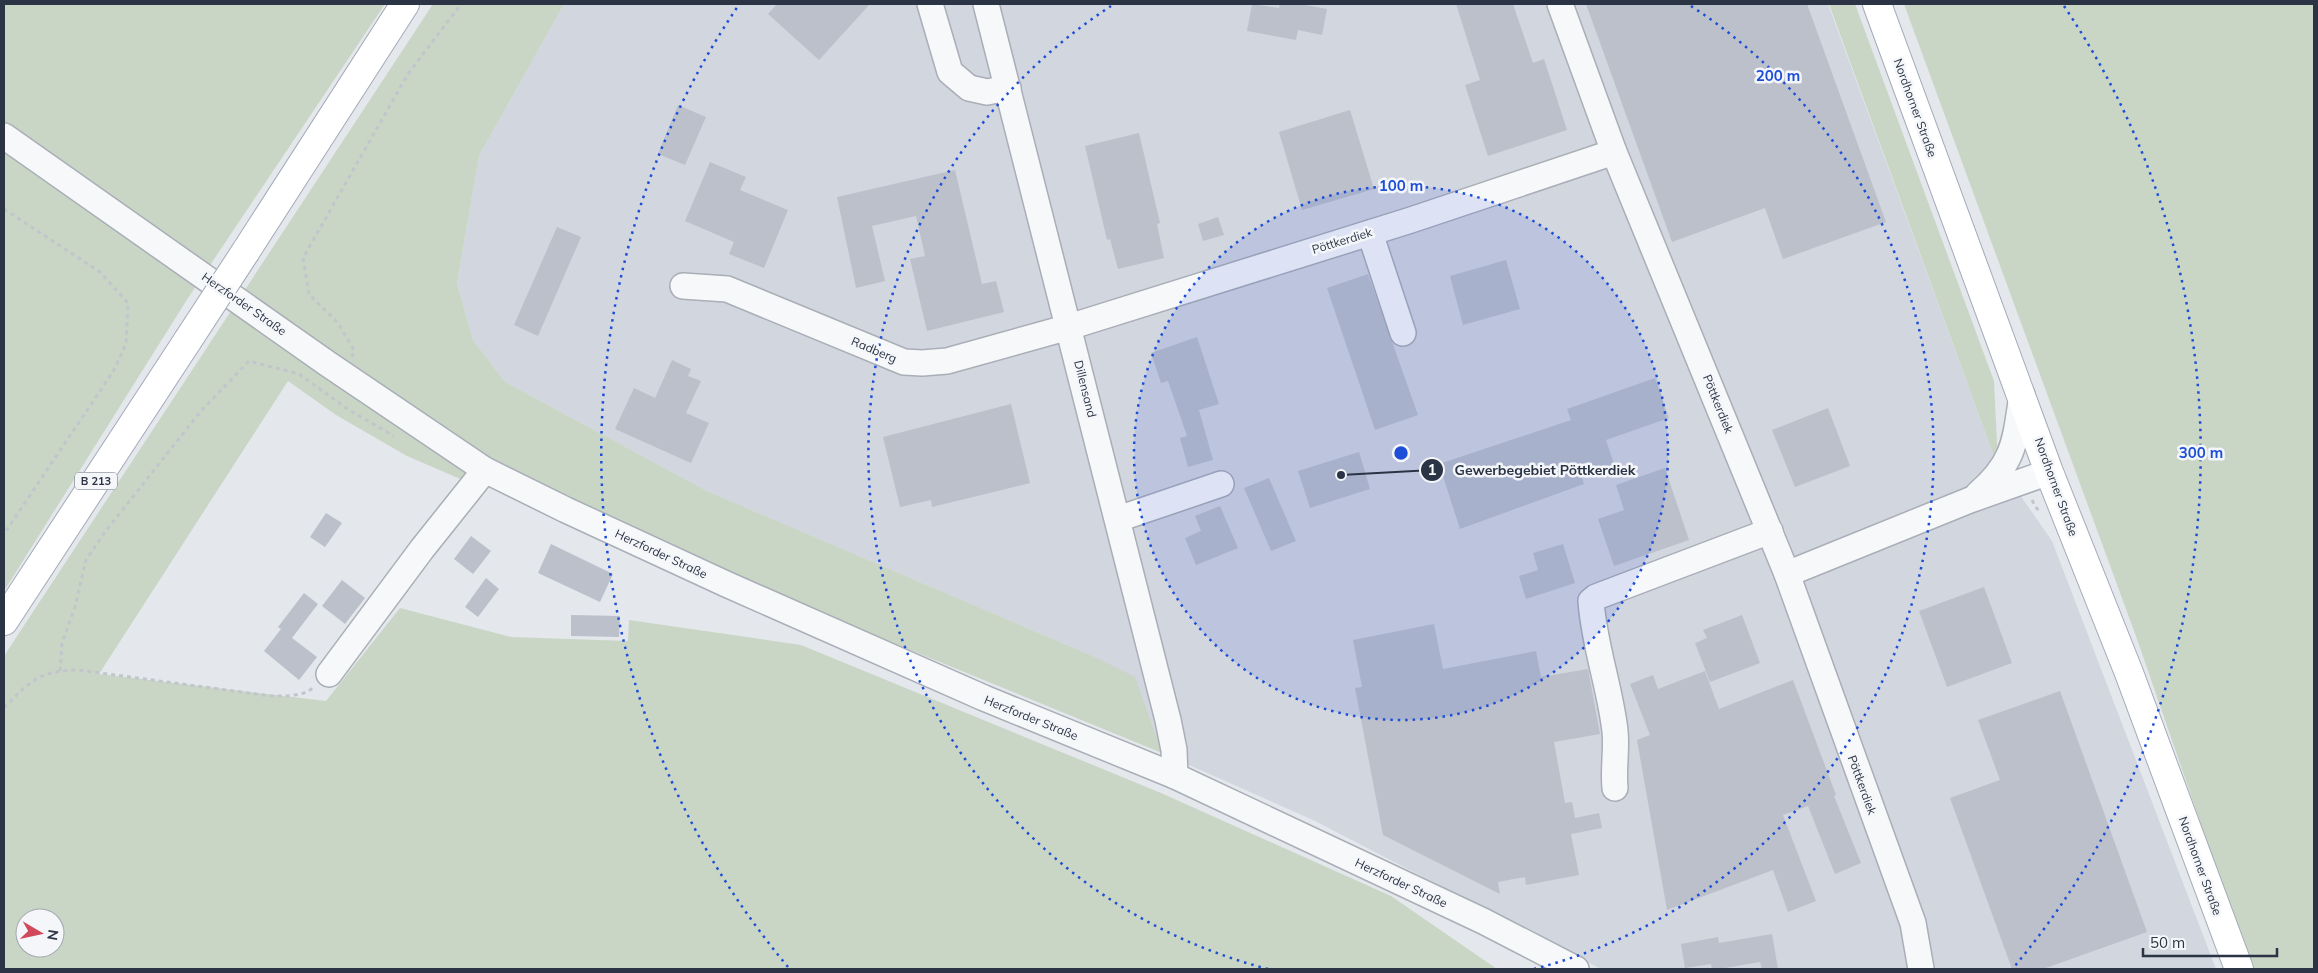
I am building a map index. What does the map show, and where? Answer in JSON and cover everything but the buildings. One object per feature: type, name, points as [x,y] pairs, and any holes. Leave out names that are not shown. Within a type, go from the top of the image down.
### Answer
[{"type":"main road","name":"B 213","points":[[4,621],[405,4]]},
{"type":"main road","name":"Nordhorner Straße","points":[[1877,4],[2049,472],[2129,673],[2239,969]]},
{"type":"street","points":[[930,4],[950,72],[968,88],[987,92],[1008,88]]},
{"type":"street","name":"Dillensand","points":[[986,4],[1070,327],[1168,720],[1174,750],[1175,776]]},
{"type":"street","name":"Pöttkerdiek","points":[[1560,4],[1614,152],[1787,574],[1913,923],[1921,969]]},
{"type":"street","name":"Herzforder Straße","points":[[4,136],[347,377],[485,470],[566,510],[726,584],[984,698],[1175,776],[1484,921],[1576,969]]},
{"type":"street","name":"Pöttkerdiek","points":[[1070,327],[1370,233],[1614,152]]},
{"type":"street","points":[[1370,233],[1403,333]]},
{"type":"street","name":"Radberg","points":[[683,286],[727,288],[904,362],[947,361],[1070,327]]},
{"type":"street","points":[[1970,500],[1996,479],[2008,458],[2016,437],[2022,395]]},
{"type":"street","points":[[329,674],[422,549],[485,470]]},
{"type":"street","points":[[1787,574],[1970,500],[2049,472]]},
{"type":"street","points":[[1118,519],[1221,484]]},
{"type":"street","points":[[1615,788],[1613,769],[1616,733],[1593,621],[1591,601],[1596,597],[1770,531]]},
{"type":"path","points":[[347,377],[354,350],[338,323],[309,294],[303,258],[408,74],[461,4]]},
{"type":"path","points":[[4,209],[100,272],[128,303],[126,344],[114,370],[4,534]]},
{"type":"path","points":[[60,671],[62,643],[75,607],[86,560],[105,532],[201,411],[249,361],[299,374],[349,410],[403,440]]},
{"type":"path","points":[[4,708],[26,685],[42,675],[60,671],[78,670],[271,696],[293,696],[311,690],[329,674]]},
{"type":"shaded area","points":[[564,4],[1828,4],[1995,459],[2052,541],[2216,969],[1601,969],[1313,820],[1162,753],[1095,657],[707,491],[505,382],[473,340],[457,283],[479,156]]},
{"type":"green space","points":[[4,4],[385,4],[188,298],[4,591]]},
{"type":"green space","points":[[433,4],[564,4],[479,156],[457,283],[473,340],[505,382],[707,491],[1095,657],[1135,677],[1162,753],[566,509],[485,469],[472,484],[407,456],[336,415],[288,381],[99,674],[326,701],[400,608],[511,637],[628,641],[629,620],[801,645],[1161,793],[1391,896],[1497,969],[4,969],[4,656]]},
{"type":"green space","points":[[1829,4],[1855,4],[1994,381],[1997,444],[2003,462],[1995,459]]},
{"type":"green space","points":[[1904,4],[2314,4],[2314,969],[2251,969],[2137,639]]},
{"type":"place","name":"Gewerbegebiet Pöttkerdiek","points":[[1341,475]]}]
